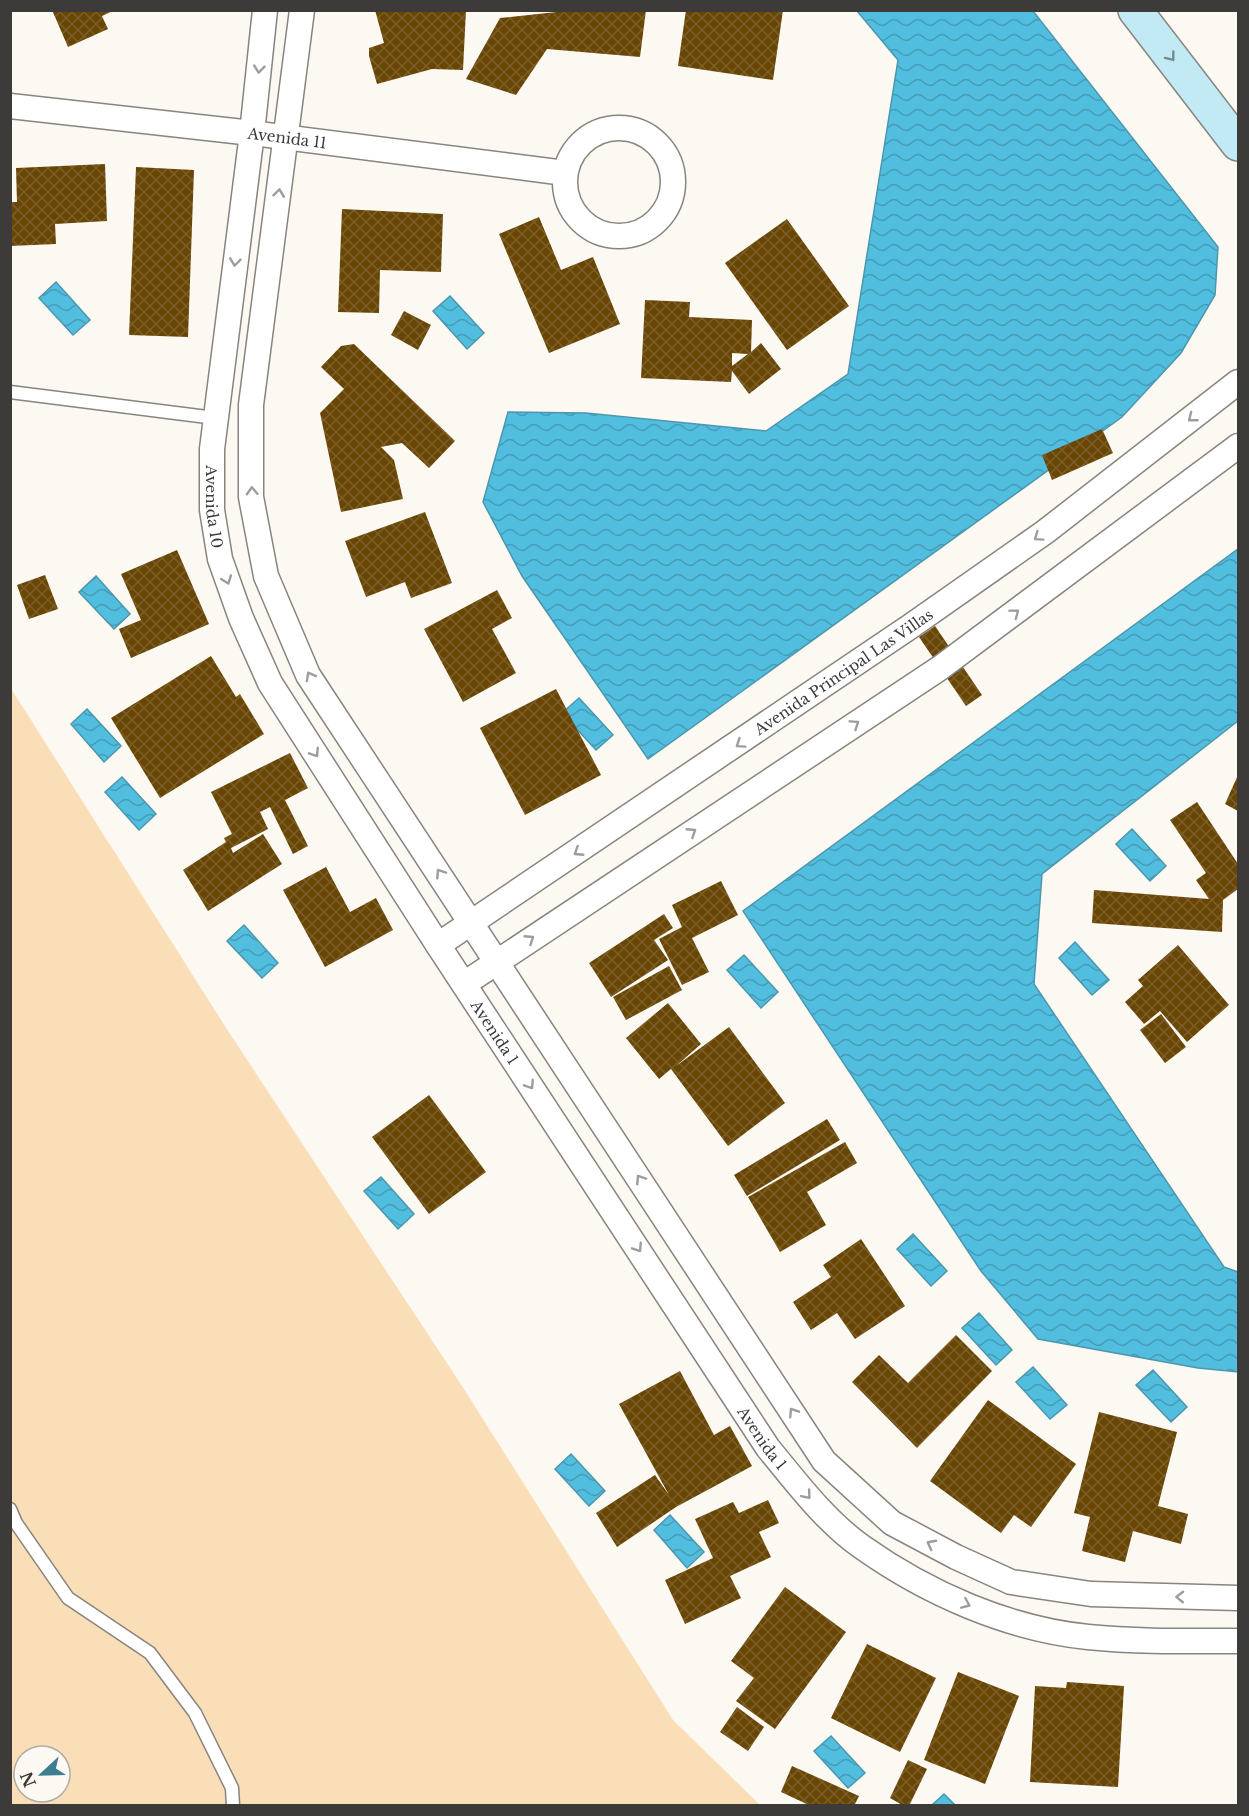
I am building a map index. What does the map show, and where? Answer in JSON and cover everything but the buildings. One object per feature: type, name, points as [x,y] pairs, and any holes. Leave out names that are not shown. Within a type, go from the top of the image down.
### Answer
[{"type":"main road","points":[[1135,10],[1239,144]]},
{"type":"street","name":"Avenida 10","points":[[265,10],[252,133],[212,448],[212,510],[220,559],[270,683],[438,945]]},
{"type":"street","points":[[302,10],[251,405],[251,497],[266,576],[308,675],[824,1461],[892,1523],[956,1557],[1011,1582],[1091,1594],[1239,1598]]},
{"type":"street","name":"Avenida 11","points":[[10,106],[286,137],[565,173]]},
{"type":"street","points":[[620,126],[646,133],[665,151],[674,176],[671,202],[655,224],[631,236],[605,235],[582,222],[567,200],[565,173],[574,149],[594,132],[620,126]]},
{"type":"street","name":"Avenida Principal Las Villas","points":[[438,945],[911,626],[1045,532],[1239,382]]},
{"type":"street","points":[[464,984],[940,668],[1239,446]]},
{"type":"street","points":[[252,643],[288,627]]},
{"type":"street","name":"Avenida 1","points":[[438,945],[768,1448],[813,1503],[861,1547],[950,1598],[987,1613],[1035,1628],[1088,1637],[1239,1641]]},
{"type":"lane","points":[[10,392],[215,418]]},
{"type":"lane","points":[[10,1509],[16,1523],[68,1598],[150,1653],[195,1713],[232,1788],[233,1806]]},
{"type":"shaded area","points":[[10,687],[230,1034],[462,1386],[673,1720],[760,1805],[11,1805]]},
{"type":"water","points":[[857,11],[1033,11],[1218,247],[1215,295],[1181,353],[1122,417],[648,759],[522,576],[483,502],[508,412],[586,413],[766,431],[848,374],[898,60]]},
{"type":"water","points":[[56,282],[90,320],[73,335],[39,298]]},
{"type":"water","points":[[450,296],[484,333],[467,349],[433,311]]},
{"type":"water","points":[[1238,549],[1238,721],[1042,874],[1034,984],[1224,1267],[1238,1272],[1238,1372],[1198,1368],[1038,1339],[981,1271],[743,911]]},
{"type":"water","points":[[96,576],[130,614],[114,629],[79,592]]},
{"type":"water","points":[[579,698],[613,735],[596,750],[562,713]]},
{"type":"water","points":[[87,709],[121,746],[104,762],[71,724]]},
{"type":"water","points":[[122,777],[156,814],[139,830],[105,792]]},
{"type":"water","points":[[1132,829],[1166,866],[1150,881],[1116,844]]},
{"type":"water","points":[[244,925],[278,963],[262,978],[227,941]]},
{"type":"water","points":[[1075,942],[1109,980],[1092,995],[1059,958]]},
{"type":"water","points":[[744,955],[778,992],[761,1008],[727,970]]},
{"type":"water","points":[[381,1177],[414,1214],[398,1229],[364,1191]]},
{"type":"water","points":[[913,1234],[947,1271],[931,1286],[897,1249]]},
{"type":"water","points":[[979,1313],[1012,1350],[996,1365],[962,1328]]},
{"type":"water","points":[[1033,1367],[1067,1405],[1050,1419],[1016,1382]]},
{"type":"water","points":[[1153,1370],[1187,1407],[1171,1422],[1136,1385]]},
{"type":"water","points":[[571,1454],[605,1491],[589,1506],[555,1469]]},
{"type":"water","points":[[670,1515],[704,1552],[687,1568],[654,1530]]},
{"type":"water","points":[[831,1736],[865,1773],[848,1788],[814,1751]]},
{"type":"water","points":[[944,1794],[955,1805],[932,1805]]}]
